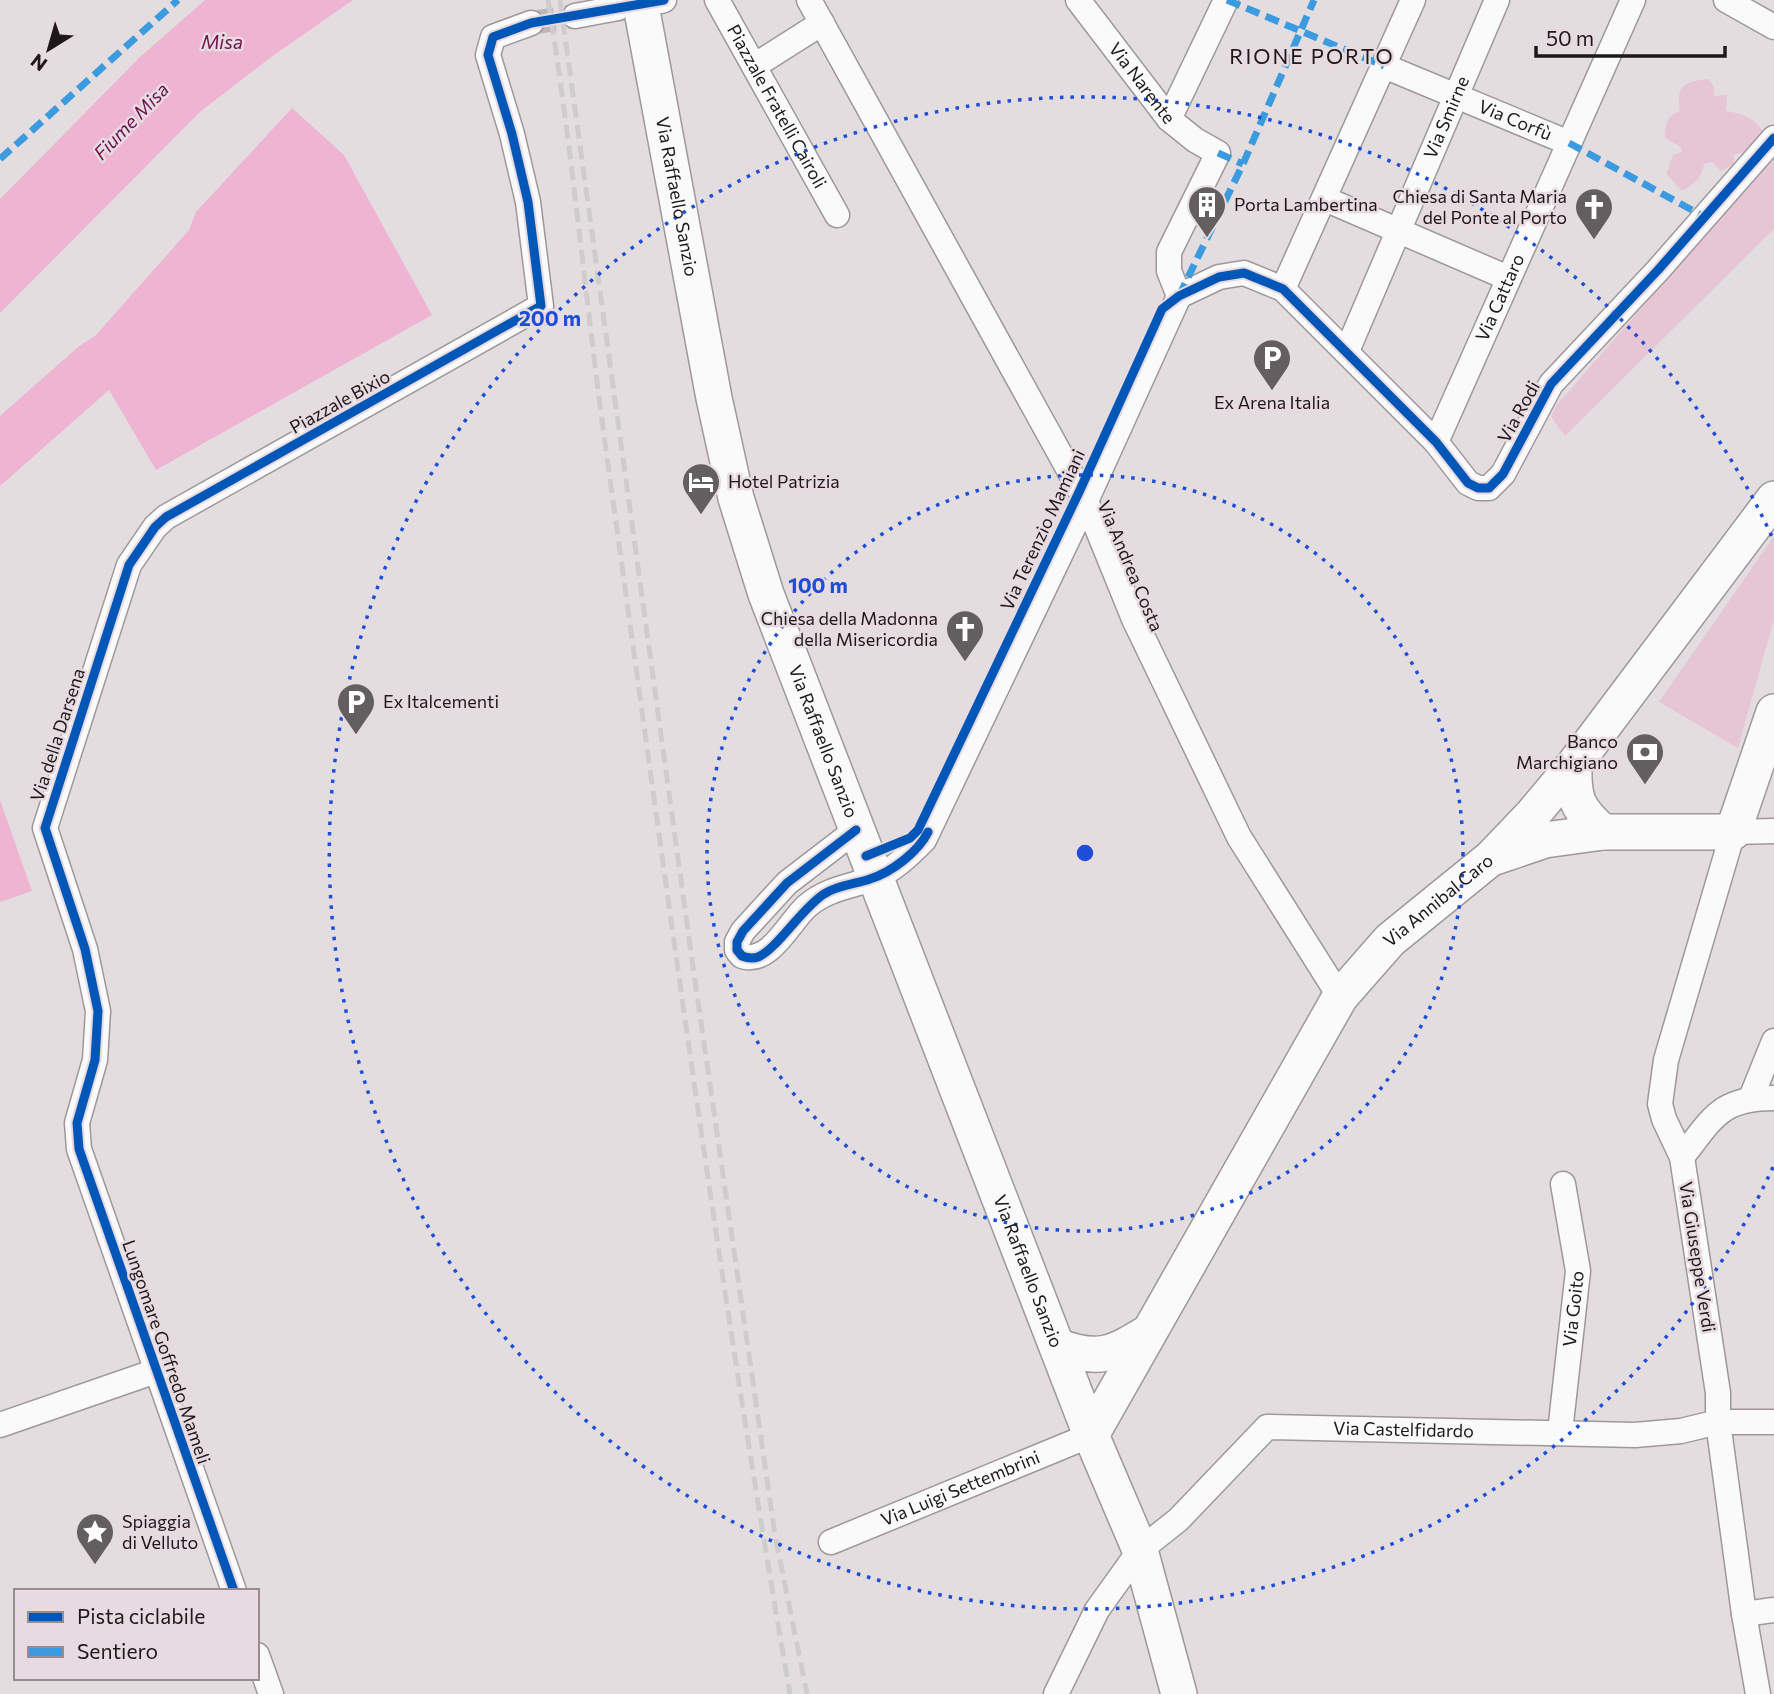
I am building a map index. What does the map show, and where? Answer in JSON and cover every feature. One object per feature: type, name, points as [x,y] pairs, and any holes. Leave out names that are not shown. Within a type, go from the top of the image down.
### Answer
[{"type":"main road","name":"Via Raffaello Sanzio","points":[[646,2],[714,398],[736,498],[766,594],[1091,1435],[1140,1550],[1178,1694]]},
{"type":"main road","name":"Via Annibal Caro","points":[[1091,1435],[1340,997],[1390,940],[1491,858],[1533,814],[1574,765],[1774,499]]},
{"type":"main road","points":[[1491,858],[1545,840],[1603,832],[1733,832],[1774,712]]},
{"type":"main road","points":[[1574,765],[1573,792],[1583,813],[1603,832]]},
{"type":"main road","points":[[1057,1346],[1080,1355],[1098,1355],[1124,1348],[1149,1332]]},
{"type":"street","name":"Piazzale Fratelli Cairoli","points":[[717,0],[838,215]]},
{"type":"street","name":"Via Andrea Costa","points":[[809,0],[1086,501],[1134,619],[1239,837],[1340,997]]},
{"type":"street","name":"Via Narente","points":[[1078,0],[1169,119],[1218,153],[1170,252],[1169,271],[1179,296]]},
{"type":"street","points":[[1169,119],[1226,0]]},
{"type":"street","points":[[1179,296],[1219,278],[1244,273],[1283,289],[1413,0]]},
{"type":"street","name":"Via Smirne","points":[[1347,351],[1497,0]]},
{"type":"street","name":"Via Cattaro","points":[[1436,442],[1633,0]]},
{"type":"street","points":[[1726,0],[1774,27]]},
{"type":"street","points":[[575,16],[646,2]]},
{"type":"street","name":"Piazzale Bixio","points":[[155,527],[166,517],[541,306],[528,202],[512,134],[488,55],[493,37],[531,23]]},
{"type":"street","points":[[754,66],[822,23]]},
{"type":"street","name":"Via Corfù","points":[[1384,66],[1569,143]]},
{"type":"street","name":"Via Rodi","points":[[1283,289],[1436,442],[1468,483],[1478,488],[1489,488],[1503,474],[1552,384],[1658,270],[1774,138]]},
{"type":"street","points":[[1325,199],[1508,278]]},
{"type":"street","name":"Via Terenzio Mamiani","points":[[856,830],[787,883],[743,932],[737,942],[737,950],[742,957],[757,958],[766,952],[806,907],[827,891],[874,878],[900,863],[924,840],[1086,501],[1179,296]]},
{"type":"street","name":"Via della Darsena","points":[[77,1123],[95,1060],[98,1011],[85,949],[44,828],[129,565],[155,527]]},
{"type":"street","points":[[1733,832],[1774,831]]},
{"type":"street","name":"Via Giuseppe Verdi","points":[[1733,832],[1667,1060],[1660,1104],[1682,1157],[1718,1394],[1718,1422],[1744,1614],[1758,1694]]},
{"type":"street","points":[[1682,1157],[1718,1112],[1735,1102],[1762,1098],[1774,1041]]},
{"type":"street","name":"Lungomare Goffredo Mameli","points":[[77,1123],[79,1149],[233,1589]]},
{"type":"street","name":"Via Goito","points":[[1560,1432],[1578,1271],[1563,1184]]},
{"type":"street","points":[[0,1425],[156,1371]]},
{"type":"street","name":"Via Castelfidardo","points":[[1056,1694],[1097,1610],[1140,1550],[1178,1520],[1267,1427],[1635,1435],[1681,1431],[1718,1422],[1774,1422]]},
{"type":"street","name":"Via Luigi Settembrini","points":[[831,1542],[1091,1435]]},
{"type":"street","points":[[1744,1614],[1774,1610]]},
{"type":"street","points":[[259,1661],[271,1694]]},
{"type":"shaded area","points":[[1709,79],[1714,87],[1714,96],[1727,95],[1726,111],[1750,118],[1766,137],[1751,154],[1744,152],[1734,155],[1734,164],[1721,171],[1712,162],[1704,164],[1697,180],[1682,191],[1666,174],[1673,155],[1682,152],[1681,147],[1665,138],[1666,124],[1672,115],[1680,111],[1679,95],[1684,86],[1694,81]]},
{"type":"shaded area","points":[[1774,156],[1774,229],[1565,436],[1551,417],[1556,406]]},
{"type":"shaded area","points":[[1774,536],[1774,619],[1738,748],[1659,702]]},
{"type":"water","name":"Misa","points":[[205,0],[353,0],[274,55],[201,111],[0,313],[0,199],[140,57]]},
{"type":"water","points":[[292,108],[344,155],[432,315],[156,470],[109,390],[0,486],[0,416],[78,347],[96,335],[189,230],[196,212]]},
{"type":"water","points":[[0,800],[32,891],[0,902]]},
{"type":"tunnel","points":[[531,23],[575,16]]},
{"type":"railway","points":[[548,0],[605,443],[692,1070],[790,1694]]},
{"type":"railway","points":[[560,0],[691,953],[775,1535],[807,1694]]},
{"type":"marked path","points":[[0,159],[178,0]]},
{"type":"marked path","points":[[1227,0],[1384,66]]},
{"type":"marked path","points":[[1179,296],[1243,164],[1314,0]]},
{"type":"marked path","points":[[1569,143],[1703,216]]},
{"type":"marked path","points":[[1218,153],[1243,164]]},
{"type":"cycle path","points":[[233,1589],[79,1149],[77,1123],[95,1060],[98,1011],[85,949],[45,828],[129,565],[155,527],[166,517],[541,306],[528,202],[512,134],[488,55],[493,37],[531,23],[664,0]]},
{"type":"cycle path","points":[[866,856],[910,838],[918,830],[1080,490],[1162,309],[1179,296],[1219,277],[1244,273],[1283,289],[1436,442],[1468,483],[1478,488],[1489,488],[1503,474],[1551,384],[1658,270],[1774,138]]},
{"type":"cycle path","points":[[856,830],[787,883],[743,931],[737,942],[737,950],[742,956],[754,958],[765,953],[816,900],[829,891],[878,876],[895,866],[918,847],[928,832]]},
{"type":"place","name":"Porta Lambertina","points":[[1207,239]]},
{"type":"place","name":"Chiesa di Santa Maria del Ponte al Porto","points":[[1594,241]]},
{"type":"place","name":"Ex Arena Italia","points":[[1272,392]]},
{"type":"place","name":"Hotel Patrizia","points":[[701,516]]},
{"type":"place","name":"Chiesa della Madonna della Misericordia","points":[[965,663]]},
{"type":"place","name":"Ex Italcementi","points":[[356,736]]},
{"type":"place","name":"Banco Marchigiano","points":[[1645,786]]},
{"type":"place","name":"Spiaggia di Velluto","points":[[95,1566]]},
{"type":"district","name":"RIONE PORTO","points":[[1312,57]]},
{"type":"water label","name":"Fiume Misa","points":[[131,121]]}]
